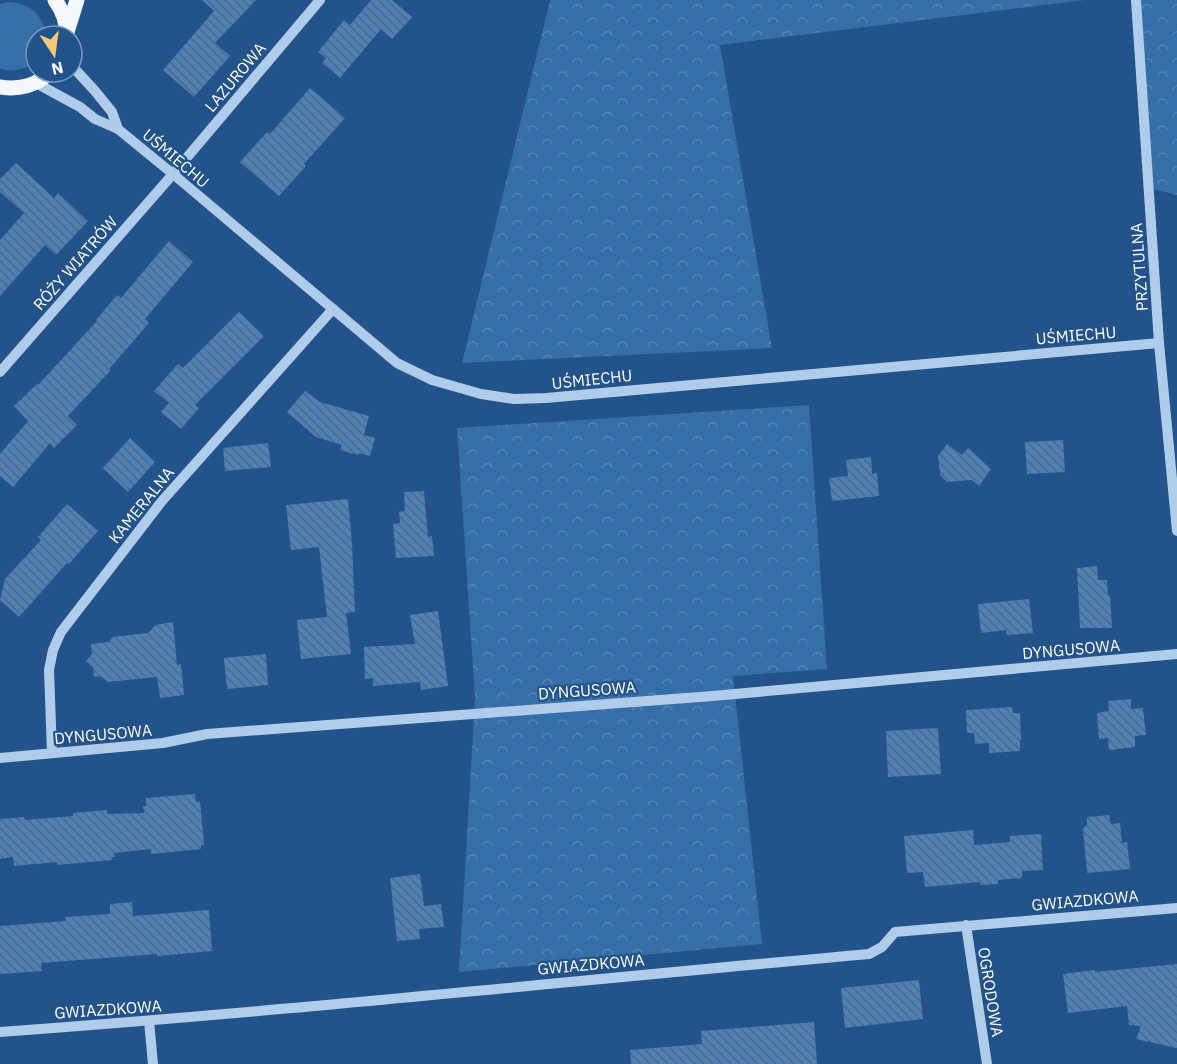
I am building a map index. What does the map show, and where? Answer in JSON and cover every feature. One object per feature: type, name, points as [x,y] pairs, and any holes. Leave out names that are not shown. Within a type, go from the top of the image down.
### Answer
[{"type":"main road","points":[[55,0],[66,24]]},
{"type":"main road","points":[[70,24],[77,0]]},
{"type":"main road","points":[[0,87],[10,89],[29,85]]},
{"type":"main road","points":[[0,100],[29,85]]},
{"type":"street","name":"LAZUROWA","points":[[173,174],[320,0]]},
{"type":"street","name":"PRZYTULNA","points":[[1136,0],[1159,343],[1177,531]]},
{"type":"street","name":"UŚMIECHU","points":[[84,79],[112,112],[118,129]]},
{"type":"street","name":"UŚMIECHU","points":[[29,85],[80,106],[95,119],[118,129],[397,363],[432,380],[481,394],[514,399],[546,398],[1159,343]]},
{"type":"street","name":"RÓŻY WIATRÓW","points":[[0,372],[173,174]]},
{"type":"street","name":"KAMERALNA","points":[[51,753],[49,670],[53,650],[61,632],[162,501],[333,309]]},
{"type":"street","name":"DYNGUSOWA","points":[[0,758],[163,743],[207,734],[713,696],[1177,654]]},
{"type":"street","name":"GWIAZDKOWA","points":[[0,1032],[149,1021],[869,954],[882,947],[895,932],[1177,908]]},
{"type":"street","name":"OGRODOWA","points":[[966,926],[987,1064]]},
{"type":"street","points":[[149,1021],[153,1064]]},
{"type":"green space","points":[[550,0],[1085,0],[720,45],[772,348],[462,363]]},
{"type":"green space","points":[[1136,0],[1177,0],[1177,195],[1149,188]]},
{"type":"green space","points":[[10,2],[24,5],[35,12],[43,24],[24,24],[23,68],[0,69],[0,4]]},
{"type":"green space","points":[[809,405],[827,669],[733,676],[762,944],[459,972],[475,698],[457,428]]},
{"type":"building","points":[[202,0],[256,0],[215,43],[230,56],[194,97],[163,70],[214,11]]},
{"type":"building","points":[[371,0],[392,0],[412,17],[392,39],[381,29],[340,78],[322,63],[326,58],[318,52],[344,20],[350,25]]},
{"type":"building","points":[[310,88],[345,118],[279,196],[240,162],[267,132],[270,134]]},
{"type":"building","points":[[16,163],[54,198],[58,193],[88,221],[56,255],[45,245],[0,296],[0,240],[24,213],[0,192],[0,179]]},
{"type":"building","points":[[169,241],[193,262],[145,319],[149,323],[109,369],[111,370],[68,416],[77,425],[54,448],[50,443],[13,487],[0,476],[0,454],[28,421],[14,406],[38,385],[97,321],[117,295],[121,298]]},
{"type":"building","points":[[239,312],[264,336],[195,405],[199,408],[181,429],[161,412],[169,403],[154,391],[178,364],[183,368]]},
{"type":"building","points":[[305,391],[320,402],[369,416],[364,435],[375,438],[370,456],[340,450],[342,445],[316,437],[287,412]]},
{"type":"building","points":[[130,438],[155,462],[128,492],[103,468]]},
{"type":"building","points":[[1063,440],[1065,472],[1027,474],[1025,442]]},
{"type":"building","points":[[268,443],[271,467],[225,471],[223,448]]},
{"type":"building","points":[[947,444],[962,455],[968,448],[991,469],[979,486],[972,480],[947,482],[940,475],[938,456]]},
{"type":"building","points":[[871,457],[872,474],[877,473],[879,496],[832,501],[829,478],[848,476],[846,460]]},
{"type":"building","points":[[424,491],[428,537],[432,536],[434,556],[396,558],[393,524],[400,523],[399,512],[405,511],[404,492]]},
{"type":"building","points":[[348,499],[355,612],[346,613],[351,654],[301,659],[297,620],[327,617],[319,547],[291,550],[286,505]]},
{"type":"building","points":[[67,504],[98,531],[19,617],[0,600],[5,579],[41,540],[38,537]]},
{"type":"building","points":[[1097,566],[1098,580],[1107,580],[1112,628],[1080,628],[1077,568]]},
{"type":"building","points":[[1029,599],[1033,633],[1007,635],[1006,630],[981,633],[978,604]]},
{"type":"building","points":[[438,611],[448,686],[421,690],[420,682],[373,686],[373,678],[365,679],[364,647],[415,644],[410,615]]},
{"type":"building","points":[[173,622],[177,665],[181,664],[184,695],[160,698],[157,677],[108,682],[100,676],[94,677],[93,667],[86,661],[92,654],[91,644],[109,642],[113,637],[148,633],[156,625]]},
{"type":"building","points":[[266,654],[268,685],[227,689],[224,658]]},
{"type":"building","points":[[1131,699],[1131,709],[1143,708],[1146,735],[1135,736],[1135,747],[1109,750],[1108,738],[1099,739],[1097,713],[1109,711],[1108,701]]},
{"type":"building","points":[[1012,707],[1013,713],[1020,713],[1020,751],[989,753],[989,743],[975,744],[974,733],[967,733],[966,710]]},
{"type":"building","points":[[938,728],[941,774],[888,777],[886,731]]},
{"type":"building","points":[[195,794],[196,802],[200,801],[204,845],[201,845],[201,849],[151,854],[151,849],[114,853],[115,857],[112,857],[112,860],[57,865],[57,862],[14,866],[13,857],[0,859],[0,819],[24,817],[25,820],[73,816],[73,813],[107,810],[107,814],[144,813],[143,806],[146,806],[146,798]]},
{"type":"building","points":[[1109,815],[1111,824],[1120,823],[1122,843],[1127,842],[1130,869],[1087,873],[1083,829],[1087,824],[1087,817]]},
{"type":"building","points":[[973,830],[974,845],[1010,842],[1010,836],[1041,834],[1043,870],[1022,871],[1022,878],[998,880],[998,884],[980,885],[980,882],[925,887],[923,872],[907,873],[904,836]]},
{"type":"building","points":[[420,874],[424,906],[441,904],[444,927],[419,929],[420,939],[397,941],[390,878]]},
{"type":"building","points":[[132,902],[133,916],[209,910],[212,951],[41,963],[42,971],[0,974],[0,926],[66,921],[65,917],[110,914],[110,904]]},
{"type":"building","points":[[1177,964],[1177,1048],[1136,1039],[1141,1026],[1129,1025],[1127,1006],[1068,1013],[1063,974]]},
{"type":"building","points":[[919,980],[923,1019],[845,1028],[841,988]]},
{"type":"building","points":[[814,1022],[817,1064],[631,1064],[630,1050],[702,1044],[701,1031]]}]
